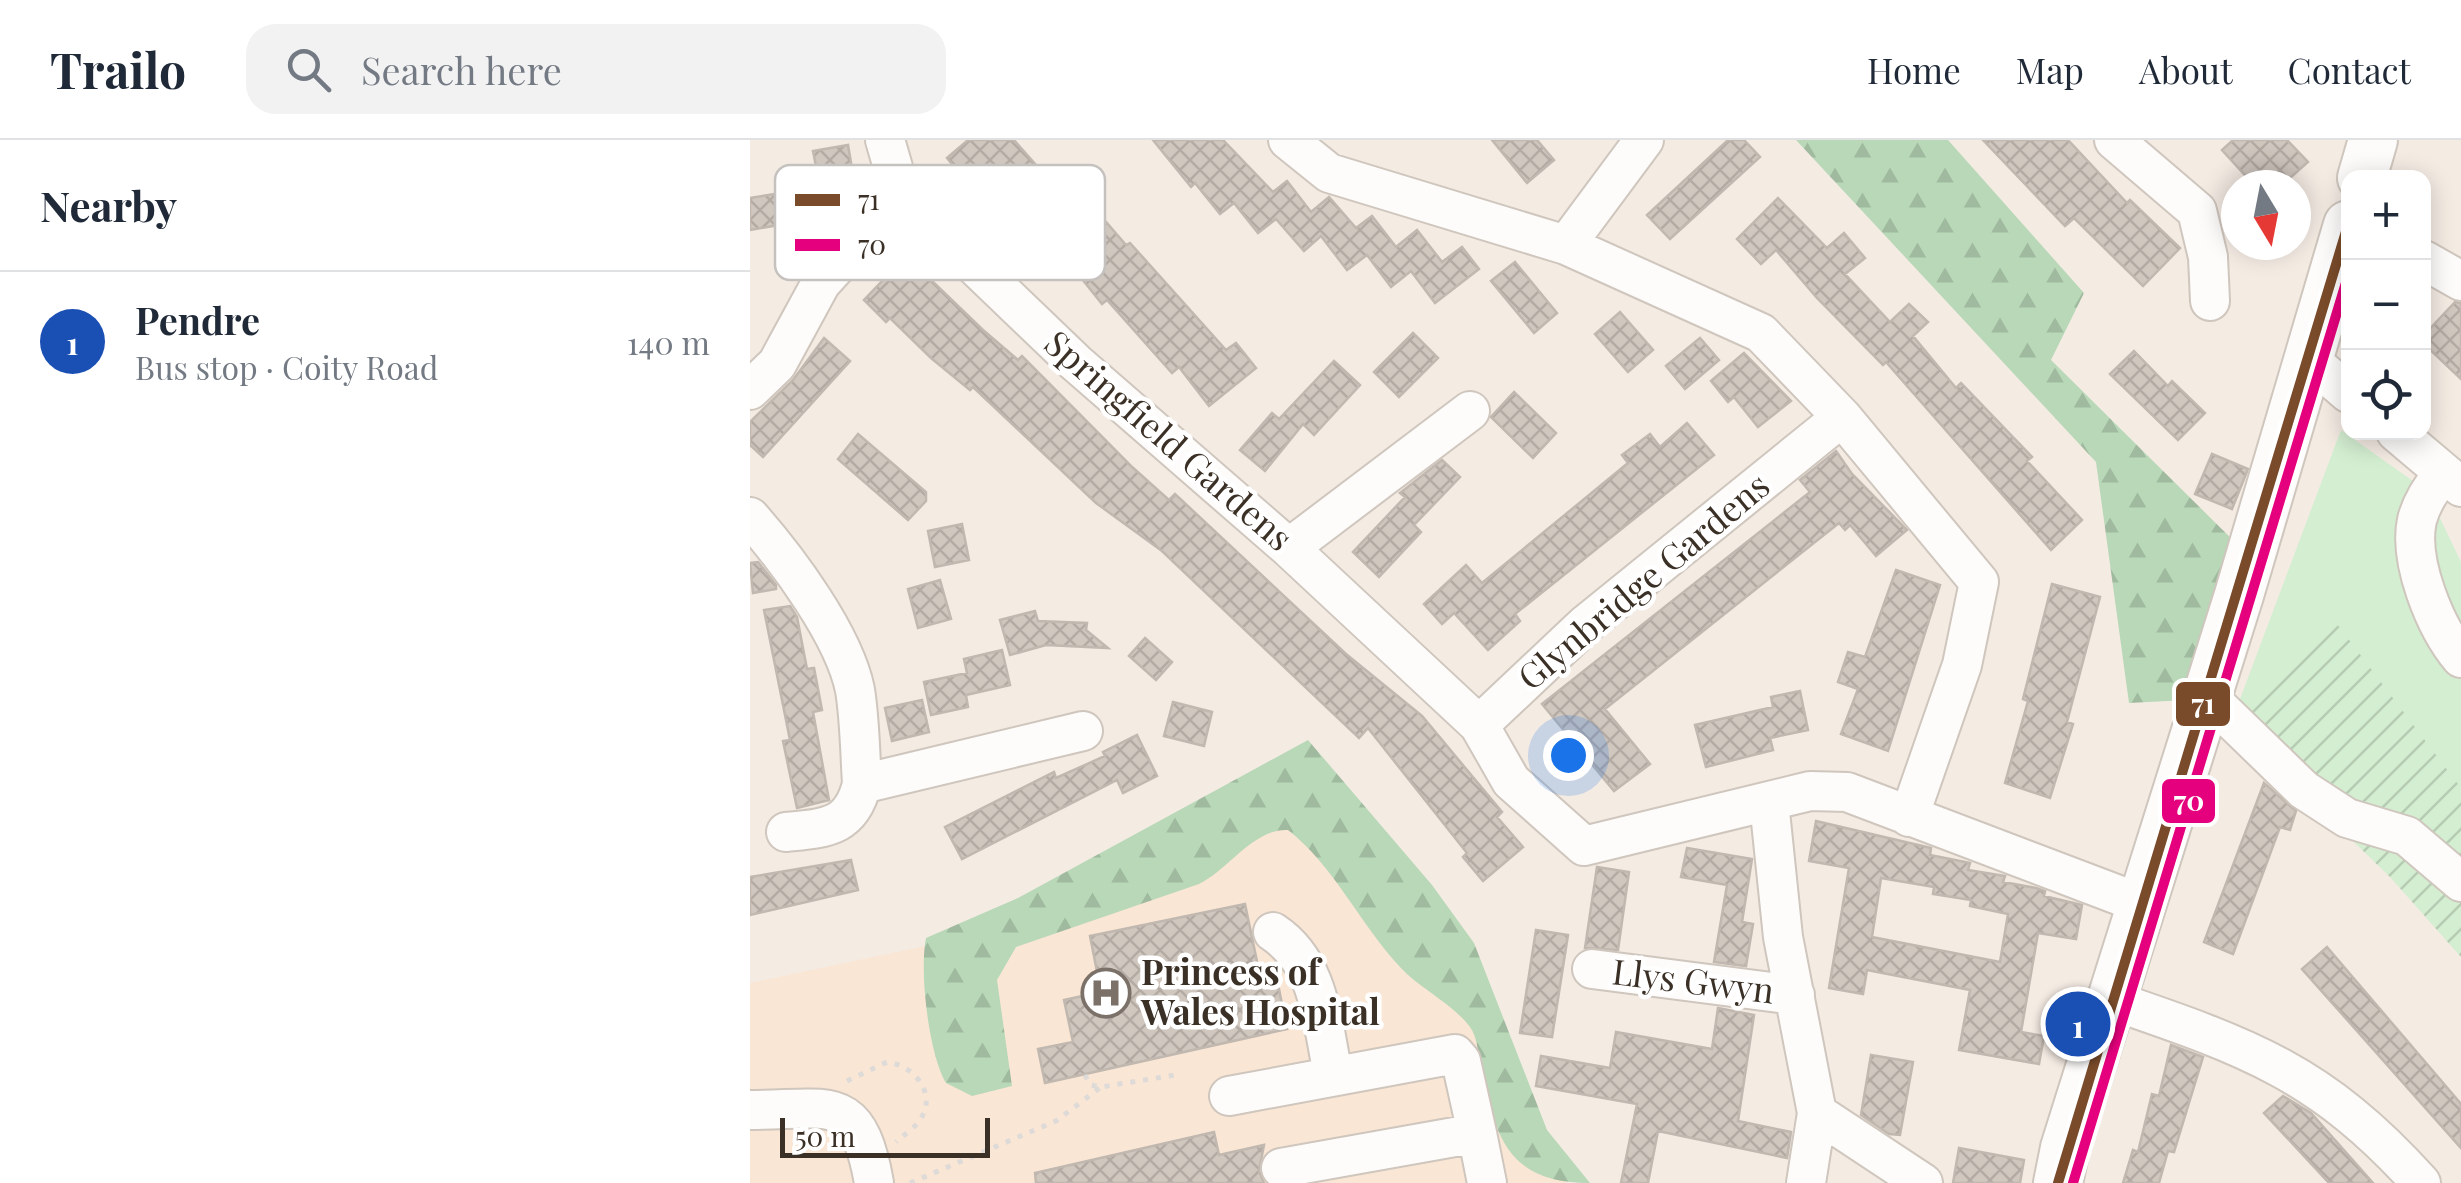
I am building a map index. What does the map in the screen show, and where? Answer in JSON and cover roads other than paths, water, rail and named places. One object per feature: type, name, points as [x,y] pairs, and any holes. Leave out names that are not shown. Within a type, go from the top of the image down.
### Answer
[{"type":"main road","points":[[2364,170],[2373,140]]},
{"type":"main road","points":[[2058,1183],[2065,1148],[2207,696],[2341,249]]},
{"type":"street","name":"Springfield Gardens","points":[[885,140],[892,165]]},
{"type":"street","points":[[1288,140],[1329,173],[1566,246],[1761,333],[1842,417],[1980,582],[1962,665],[1910,817]]},
{"type":"street","points":[[1566,246],[1644,140]]},
{"type":"street","points":[[2114,140],[2197,211],[2208,257],[2210,301]]},
{"type":"street","points":[[2431,264],[2461,281]]},
{"type":"street","points":[[750,390],[777,364],[824,280]]},
{"type":"street","name":"Springfield Gardens","points":[[990,280],[1075,362],[1289,548],[1479,725]]},
{"type":"street","points":[[2309,359],[2341,386]]},
{"type":"street","points":[[1289,548],[1470,411]]},
{"type":"street","name":"Glynbridge Gardens","points":[[1479,725],[1585,625],[1842,417]]},
{"type":"street","points":[[2405,440],[2452,480],[2423,501],[2418,518],[2418,554],[2446,640],[2461,658]]},
{"type":"street","points":[[750,517],[783,554],[825,621],[854,687],[862,784],[856,808],[843,820],[821,828],[786,832]]},
{"type":"street","points":[[2207,696],[2304,790],[2346,818],[2406,836],[2461,882]]},
{"type":"street","points":[[1479,725],[1511,781],[1584,846],[1810,791],[1847,792],[2142,904]]},
{"type":"street","points":[[862,784],[1083,731]]},
{"type":"street","name":"Llys Gwyn","points":[[1769,802],[1783,937],[1817,1114],[1806,1183]]},
{"type":"street","points":[[1273,932],[1293,946],[1307,966],[1334,1074]]},
{"type":"street","name":"Llys Gwyn","points":[[1592,969],[1794,995]]},
{"type":"street","points":[[2112,1000],[2241,1045],[2312,1083],[2373,1130],[2420,1183]]},
{"type":"street","points":[[1229,1096],[1454,1054],[1461,1061],[1488,1183]]},
{"type":"street","points":[[750,1110],[823,1110],[848,1117],[865,1136],[874,1183]]},
{"type":"street","points":[[1817,1114],[1923,1183]]},
{"type":"street","points":[[1281,1168],[1477,1133]]},
{"type":"place","name":"Princess of Wales Hospital","points":[[1106,993]]},
{"type":"place","name":"Pendre","points":[[2078,1024]]}]
